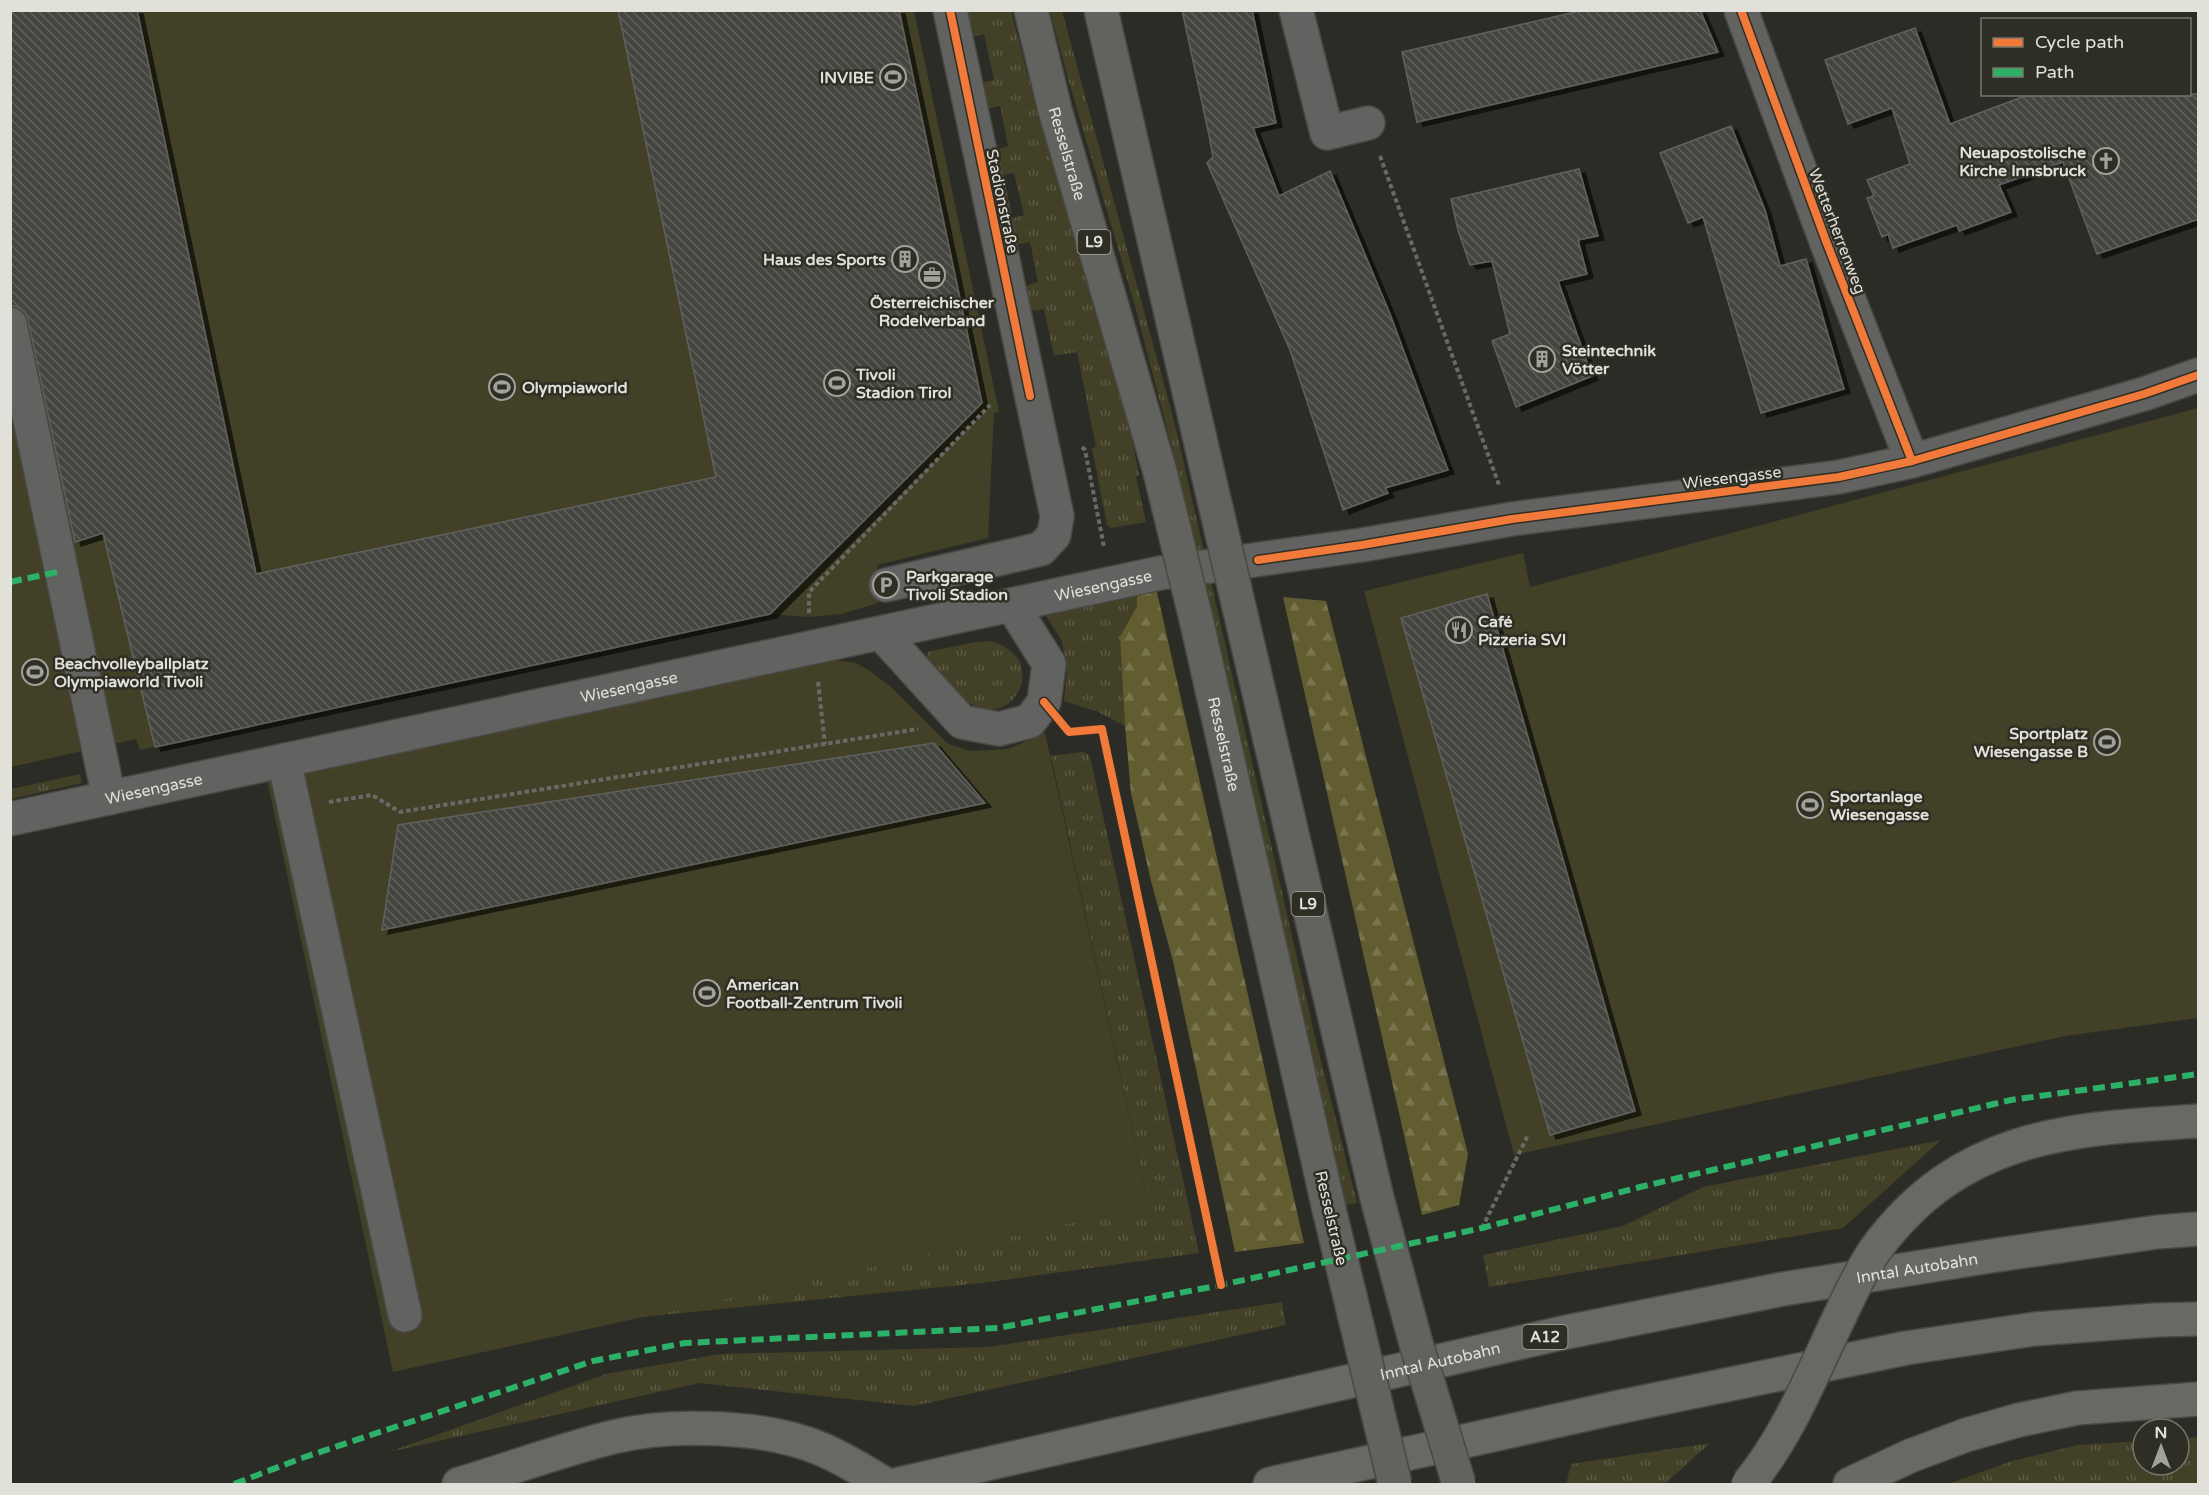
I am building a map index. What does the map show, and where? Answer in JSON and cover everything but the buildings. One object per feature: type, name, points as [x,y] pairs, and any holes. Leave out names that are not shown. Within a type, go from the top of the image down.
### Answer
[{"type":"highway","points":[[1748,1485],[1762,1468],[1781,1437],[1875,1251],[1932,1189],[1971,1165],[2013,1145],[2058,1134],[2116,1126],[2199,1120]]},
{"type":"highway","name":"Inntal Autobahn","points":[[899,1485],[1562,1333],[1783,1289],[2157,1232],[2199,1229]]},
{"type":"highway","points":[[1270,1485],[1619,1407],[1906,1348],[2035,1329],[2199,1319]]},
{"type":"highway","points":[[1850,1485],[1910,1456],[2019,1420],[2077,1408],[2199,1400]]},
{"type":"highway","points":[[459,1485],[615,1437],[670,1430],[719,1428],[767,1434],[820,1448],[885,1485]]},
{"type":"main road","name":"Resselstraße","points":[[1031,10],[1055,110],[1160,472],[1197,623],[1329,1209],[1395,1485]]},
{"type":"main road","name":"L9","points":[[1101,10],[1377,1198],[1415,1340],[1459,1485]]},
{"type":"street","name":"Stadionstraße","points":[[885,585],[1041,549],[1054,535],[1057,516],[950,10]]},
{"type":"street","points":[[1296,10],[1327,133],[1368,123]]},
{"type":"street","name":"Wetterherrenweg","points":[[1741,10],[1826,241],[1912,461]]},
{"type":"street","points":[[10,324],[109,798]]},
{"type":"street","name":"Wiesengasse","points":[[10,819],[295,758],[811,633],[882,634],[1160,573],[1362,545],[1512,519],[1839,477],[1912,461],[2144,394],[2199,375]]},
{"type":"street","points":[[882,634],[962,722],[999,729],[1030,721],[1044,702],[1049,664],[1012,605]]},
{"type":"street","points":[[295,758],[405,1315]]},
{"type":"path","points":[[1368,123],[1494,470]]},
{"type":"path","points":[[825,744],[811,633],[809,592],[990,405]]},
{"type":"path","points":[[1085,450],[1106,553]]},
{"type":"path","points":[[1044,702],[1069,732],[1102,729],[1221,1285]]},
{"type":"path","points":[[295,758],[326,803],[372,795],[400,812],[962,722]]},
{"type":"path","points":[[1482,1228],[1528,1135]]},
{"type":"green space","name":"Olympiaworld","points":[[10,11],[914,11],[999,412],[994,413],[988,538],[877,565],[878,603],[841,614],[808,617],[770,614],[140,750],[136,739],[11,767]]},
{"type":"green space","points":[[968,11],[1011,11],[1040,122],[1127,413],[1139,475],[1136,477],[1146,522],[1111,528],[1107,525],[1092,448],[1096,447],[1077,352],[1054,356],[1044,309],[1031,310],[1026,288],[1038,282],[1030,242],[1016,243],[1012,221],[1024,215],[1014,173],[1002,174],[997,152],[998,149],[1008,146],[1000,106],[987,107],[983,85],[984,82],[994,80],[984,34],[972,35]]},
{"type":"green space","points":[[1050,11],[1062,11],[1174,421],[1316,1041],[1357,1203],[1345,1205],[1176,463],[1135,306]]},
{"type":"green space","name":"Sportanlage Wiesengasse","points":[[2198,408],[2198,1018],[2065,1036],[1514,1155],[1364,591],[1523,553],[1530,587]]},
{"type":"green space","points":[[1156,588],[1304,1243],[1235,1252],[1173,961],[1151,881],[1131,793],[1120,637],[1137,606],[1137,591]]},
{"type":"green space","points":[[1137,591],[1137,606],[1120,638],[1125,726],[1098,712],[1064,701],[1067,673],[1062,641],[1044,613]]},
{"type":"green space","points":[[1283,597],[1326,601],[1468,1154],[1459,1205],[1422,1215]]},
{"type":"green space","points":[[990,641],[1008,649],[1018,660],[1022,673],[1021,686],[1015,697],[1005,706],[992,709],[977,707],[970,703],[950,685],[927,657],[928,652],[931,651]]},
{"type":"green space","name":"American Football-Zentrum Tivoli","points":[[837,660],[856,663],[870,671],[891,687],[948,744],[971,751],[1008,749],[1045,733],[1149,1206],[393,1372],[267,780]]},
{"type":"green space","points":[[1082,752],[1088,754],[1091,761],[1199,1253],[982,1283],[632,1318],[1149,1206],[1051,756]]},
{"type":"green space","points":[[80,774],[82,783],[11,799],[11,789]]},
{"type":"green space","points":[[1941,1140],[1843,1228],[1489,1287],[1483,1255],[1623,1226],[1703,1187]]},
{"type":"green space","points":[[1282,1302],[1286,1325],[914,1406],[699,1383],[389,1452],[606,1374],[721,1354],[988,1347]]},
{"type":"green space","points":[[2191,1437],[2198,1437],[2198,1484],[1948,1484],[2012,1461],[2078,1445],[2131,1442],[2131,1477],[2191,1477]]},
{"type":"green space","points":[[1710,1443],[1665,1484],[1566,1484],[1571,1464]]},
{"type":"marked path","points":[[10,582],[62,571]]},
{"type":"marked path","points":[[234,1484],[302,1458],[593,1361],[685,1343],[998,1328],[1221,1285],[1482,1228],[1640,1187],[2011,1100],[2198,1074]]},
{"type":"cycle path","points":[[950,10],[1030,396]]},
{"type":"cycle path","points":[[1741,10],[1826,241],[1912,461]]},
{"type":"cycle path","points":[[1258,560],[1512,519],[1839,477],[1912,461],[2144,394],[2198,375]]},
{"type":"cycle path","points":[[1044,702],[1069,732],[1102,729],[1221,1285]]},
{"type":"place","name":"INVIBE","points":[[893,77]]},
{"type":"place","name":"Neuapostolische Kirche Innsbruck","points":[[2106,161]]},
{"type":"place","name":"Haus des Sports","points":[[905,259]]},
{"type":"place","name":"Österreichischer Rodelverband","points":[[932,275]]},
{"type":"place","name":"Steintechnik Vötter","points":[[1542,359]]},
{"type":"place","name":"Tivoli Stadion Tirol","points":[[837,383]]},
{"type":"place","name":"Olympiaworld","points":[[502,387]]},
{"type":"place","name":"Parkgarage Tivoli Stadion","points":[[886,585]]},
{"type":"place","name":"Café Pizzeria SVI","points":[[1459,630]]},
{"type":"place","name":"Beachvolleyballplatz Olympiaworld Tivoli","points":[[35,672]]},
{"type":"place","name":"Sportplatz Wiesengasse B","points":[[2107,742]]},
{"type":"place","name":"Sportanlage Wiesengasse","points":[[1810,805]]},
{"type":"place","name":"American Football-Zentrum Tivoli","points":[[707,993]]}]
